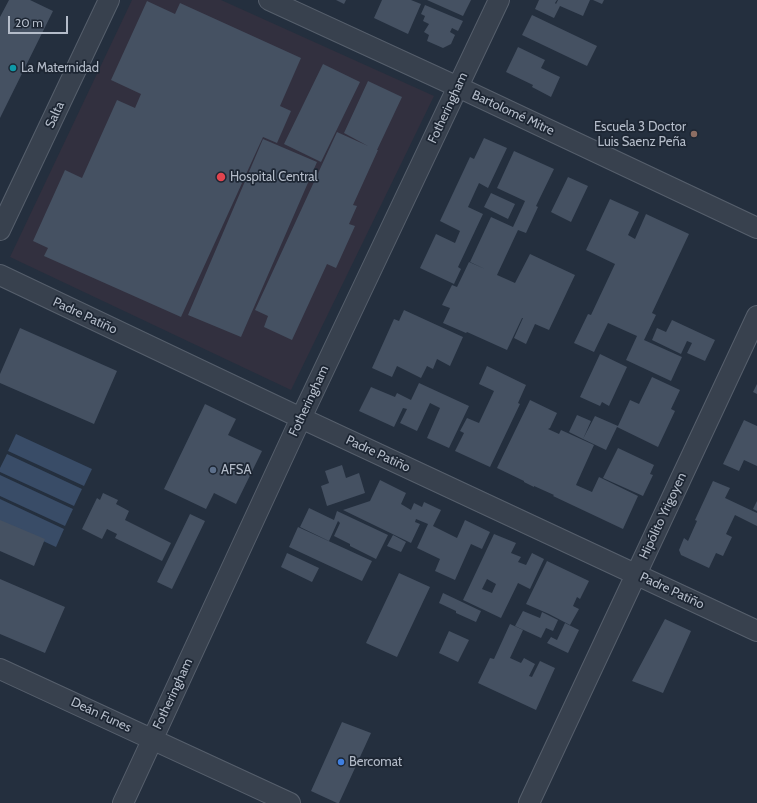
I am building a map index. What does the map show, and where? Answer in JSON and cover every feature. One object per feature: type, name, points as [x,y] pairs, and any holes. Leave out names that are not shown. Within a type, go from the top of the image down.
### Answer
[{"type":"street","name":"Salta","points":[[0,230],[109,0]]},
{"type":"street","name":"Bartolomé Mitre","points":[[269,0],[757,228]]},
{"type":"street","name":"Fotheringham","points":[[123,803],[301,418],[499,0]]},
{"type":"street","name":"Padre Patiño","points":[[0,275],[301,418],[757,631]]},
{"type":"street","name":"Hipólito Yrigoyen","points":[[529,803],[757,316]]},
{"type":"street","name":"Deán Funes","points":[[0,669],[290,803]]},
{"type":"shaded area","name":"Hospital Central","points":[[132,0],[221,0],[434,96],[291,390],[10,257]]},
{"type":"water","points":[[16,434],[92,469],[84,486],[8,451]]},
{"type":"water","points":[[7,454],[82,489],[74,506],[0,472],[0,468]]},
{"type":"water","points":[[0,475],[73,509],[65,526],[0,496]]},
{"type":"water","points":[[0,499],[64,529],[56,547],[0,521]]},
{"type":"building","name":"La Maternidad","points":[[9,0],[30,0],[53,11],[0,118],[0,17]]},
{"type":"building","points":[[336,0],[346,0],[344,4]]},
{"type":"building","points":[[382,0],[411,0],[421,4],[408,34],[374,18]]},
{"type":"building","points":[[427,0],[471,0],[463,16]]},
{"type":"building","points":[[539,0],[557,0],[555,3],[556,4],[558,0],[590,0],[583,16],[560,6],[554,18],[535,9]]},
{"type":"building","points":[[593,0],[604,0],[602,4]]},
{"type":"building","points":[[147,1],[175,14],[180,3],[301,58],[280,106],[291,111],[277,143],[263,137],[181,317],[44,256],[48,248],[33,241],[65,170],[82,178],[117,100],[135,108],[141,94],[111,80]]},
{"type":"building","points":[[425,5],[463,21],[458,31],[452,28],[450,32],[455,35],[451,44],[443,48],[427,41],[429,35],[424,32],[429,24],[423,21],[425,16],[421,14]]},
{"type":"building","points":[[532,15],[597,46],[587,66],[522,35]]},
{"type":"building","points":[[518,47],[545,60],[541,68],[560,77],[551,97],[532,87],[533,85],[506,72]]},
{"type":"building","points":[[323,64],[360,82],[321,162],[284,144]]},
{"type":"building","points":[[368,81],[402,97],[353,205],[357,206],[349,224],[355,226],[336,268],[327,264],[292,340],[264,327],[268,316],[255,310],[337,132],[368,146],[344,133]]},
{"type":"building","points":[[484,138],[507,148],[488,188],[479,183],[468,207],[483,214],[458,267],[461,269],[454,284],[420,268],[436,234],[455,243],[460,231],[440,221],[470,157],[474,159]]},
{"type":"building","points":[[263,139],[317,162],[241,337],[188,315]]},
{"type":"building","points":[[514,151],[554,169],[536,206],[538,207],[526,233],[518,230],[497,275],[515,283],[530,254],[575,275],[549,330],[535,324],[526,344],[514,338],[522,318],[507,350],[443,323],[450,308],[442,305],[452,285],[457,287],[469,262],[485,269],[470,262],[491,217],[513,227],[525,201],[497,188]]},
{"type":"building","points":[[568,177],[588,186],[571,222],[551,212]]},
{"type":"building","points":[[491,193],[515,204],[508,219],[484,207]]},
{"type":"building","points":[[610,199],[639,212],[628,235],[635,239],[646,214],[689,234],[652,313],[656,315],[644,340],[682,357],[671,381],[626,360],[637,336],[608,323],[594,352],[574,343],[588,314],[591,315],[615,264],[586,250]]},
{"type":"building","points":[[404,310],[463,337],[450,366],[437,359],[433,369],[427,366],[421,378],[397,366],[392,377],[372,368],[394,319],[399,321]]},
{"type":"building","points":[[672,320],[715,340],[705,361],[687,353],[692,343],[687,341],[681,354],[652,340],[657,328],[666,332]]},
{"type":"building","points":[[20,328],[117,371],[94,424],[0,383],[0,374]]},
{"type":"building","points":[[600,354],[627,367],[609,406],[602,402],[600,406],[580,397]]},
{"type":"building","points":[[487,366],[526,385],[518,403],[520,404],[490,467],[455,451],[464,433],[460,431],[467,418],[479,423],[494,391],[479,384]]},
{"type":"building","points":[[652,377],[680,390],[671,409],[675,411],[658,447],[617,427],[606,450],[583,439],[595,416],[618,426],[630,400],[639,404]]},
{"type":"building","points":[[419,383],[469,406],[449,448],[427,438],[440,408],[430,403],[417,431],[400,423],[407,409],[403,408],[394,427],[359,411],[371,387],[395,397],[397,393],[411,400]]},
{"type":"building","points":[[757,384],[757,394],[753,392]]},
{"type":"building","points":[[530,400],[557,413],[550,428],[548,429],[559,434],[561,430],[594,445],[576,485],[592,492],[599,477],[638,496],[623,529],[497,468]]},
{"type":"building","name":"AFSA","points":[[205,404],[236,419],[228,435],[262,451],[236,504],[214,493],[206,509],[164,489]]},
{"type":"building","points":[[577,415],[591,421],[583,439],[569,432]]},
{"type":"building","points":[[744,420],[757,426],[757,466],[744,460],[739,471],[723,464]]},
{"type":"building","points":[[618,448],[654,465],[650,474],[653,475],[643,496],[603,478]]},
{"type":"building","points":[[342,465],[346,478],[359,473],[365,493],[327,506],[321,486],[329,483],[325,471]]},
{"type":"building","points":[[380,480],[406,493],[401,504],[411,510],[414,503],[422,507],[424,502],[441,510],[433,526],[457,538],[465,520],[490,532],[482,549],[471,544],[455,580],[435,571],[440,559],[417,548],[428,524],[416,519],[415,522],[420,524],[411,543],[343,510],[370,501]]},
{"type":"building","points":[[713,481],[730,488],[725,498],[757,513],[757,526],[735,515],[726,534],[732,537],[723,556],[716,553],[709,568],[681,555],[679,550],[684,538],[688,541],[697,521],[695,520]]},
{"type":"building","points":[[103,493],[118,500],[116,504],[129,511],[125,520],[171,543],[162,561],[115,538],[117,534],[107,529],[102,539],[82,529],[97,498],[100,500]]},
{"type":"building","points":[[757,501],[757,511],[753,509]]},
{"type":"building","points":[[309,508],[334,520],[337,511],[388,535],[376,559],[334,536],[340,523],[338,521],[329,541],[300,527]]},
{"type":"building","points":[[190,514],[205,521],[172,589],[157,582]]},
{"type":"building","points":[[0,520],[45,539],[34,566],[0,551]]},
{"type":"building","points":[[298,527],[372,561],[362,581],[289,547]]},
{"type":"building","points":[[494,534],[516,543],[511,553],[521,557],[518,562],[526,565],[532,553],[544,559],[530,589],[518,583],[501,618],[463,600]],"holes":[[[487,579],[496,584],[492,593],[482,589]]]},
{"type":"building","points":[[393,535],[406,542],[401,552],[387,546]]},
{"type":"building","points":[[287,553],[319,568],[312,582],[281,567]]},
{"type":"building","points":[[547,561],[589,581],[580,599],[577,597],[573,606],[579,609],[570,625],[526,604]]},
{"type":"building","points":[[399,573],[430,587],[397,657],[366,643]]},
{"type":"building","points":[[0,579],[65,607],[45,653],[0,634]]},
{"type":"building","points":[[443,593],[481,611],[476,622],[439,603]]},
{"type":"building","points":[[523,611],[540,618],[542,612],[558,620],[553,631],[546,628],[541,638],[515,626]]},
{"type":"building","points":[[665,619],[691,631],[663,693],[632,681]]},
{"type":"building","points":[[565,623],[579,630],[568,653],[547,643],[551,637],[557,640]]},
{"type":"building","points":[[510,624],[523,630],[510,658],[521,663],[524,658],[535,664],[529,676],[532,677],[540,661],[555,668],[536,710],[478,683],[490,658],[494,659]]},
{"type":"building","points":[[449,631],[469,640],[458,662],[439,653]]},
{"type":"building","name":"Bercomat","points":[[342,722],[371,733],[339,803],[337,803],[311,791]]},
{"type":"place","name":"La Maternidad","points":[[13,68]]},
{"type":"place","name":"Escuela 3 Doctor Luis Saenz Peña","points":[[694,134]]},
{"type":"place","name":"Hospital Central","points":[[221,177]]},
{"type":"place","name":"AFSA","points":[[213,470]]},
{"type":"place","name":"Bercomat","points":[[341,762]]}]
